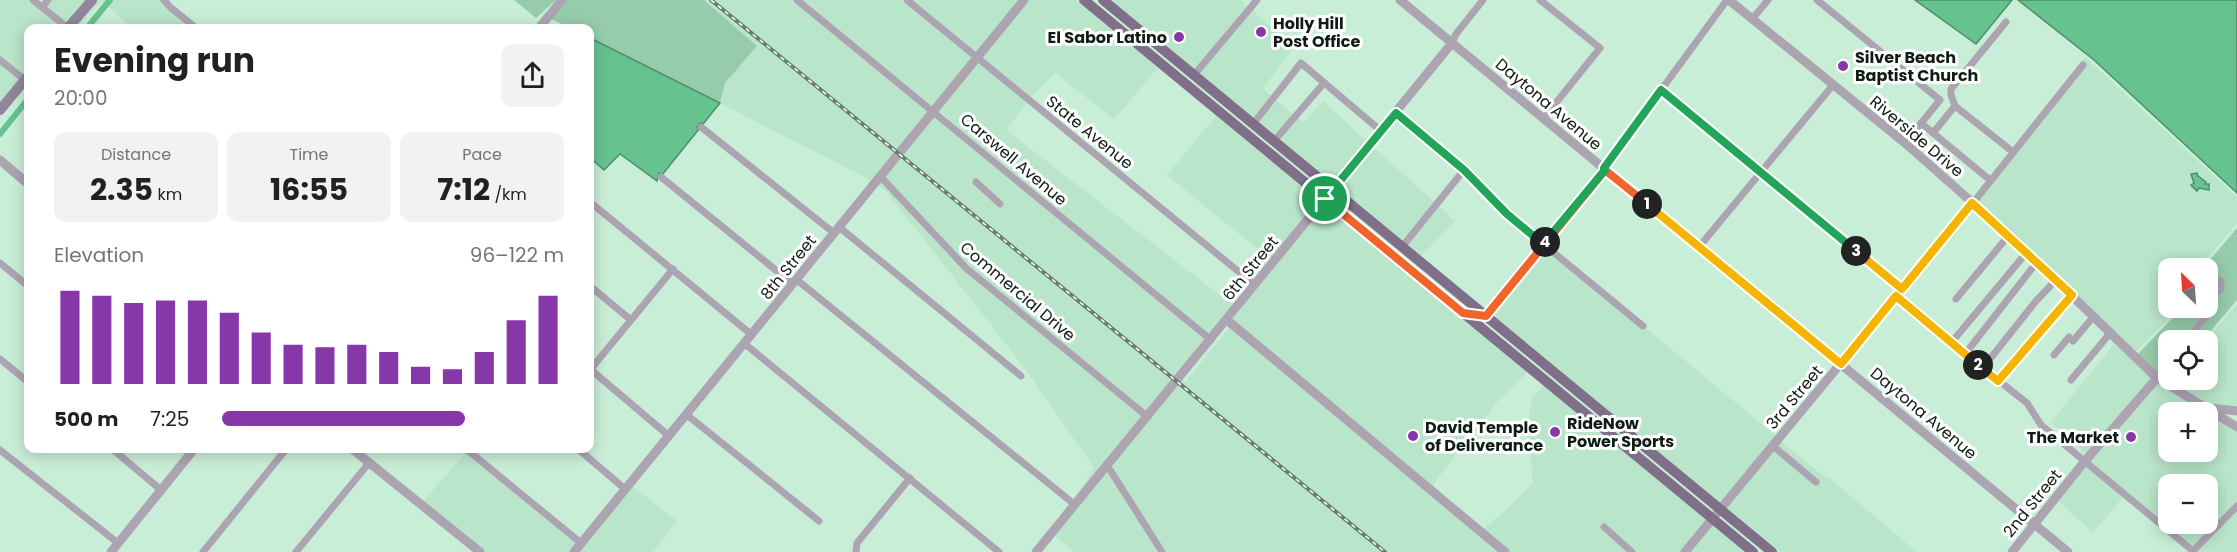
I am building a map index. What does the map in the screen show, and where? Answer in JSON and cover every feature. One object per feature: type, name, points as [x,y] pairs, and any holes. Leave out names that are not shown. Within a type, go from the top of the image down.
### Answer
[{"type":"main road","points":[[71,24],[92,0]]},
{"type":"main road","points":[[1084,0],[1753,552]]},
{"type":"main road","points":[[1103,0],[1772,552]]},
{"type":"main road","points":[[1172,73],[1185,76],[1194,75]]},
{"type":"main road","points":[[0,110],[24,82]]},
{"type":"main road","points":[[1463,313],[1486,316]]},
{"type":"main road","points":[[1479,326],[1498,326]]},
{"type":"street","points":[[33,0],[63,24]]},
{"type":"street","points":[[42,7],[48,0]]},
{"type":"street","points":[[164,0],[170,8],[191,24]]},
{"type":"street","points":[[542,24],[562,0]]},
{"type":"street","name":"Carswell Avenue","points":[[797,0],[1211,340]]},
{"type":"street","name":"State Avenue","points":[[907,0],[1256,285]]},
{"type":"street","name":"8th Street","points":[[574,552],[1024,0]]},
{"type":"street","points":[[1194,75],[1257,0]]},
{"type":"street","name":"Daytona Avenue","points":[[1400,0],[2068,552]]},
{"type":"street","name":"6th Street","points":[[1036,552],[1396,113],[1483,0]]},
{"type":"street","points":[[1540,0],[1600,48],[1543,118]]},
{"type":"street","points":[[1486,316],[1604,169],[1728,0]]},
{"type":"street","name":"Riverside Drive","points":[[1728,0],[1905,142],[2037,262],[2157,378],[2197,402]]},
{"type":"street","points":[[1753,18],[1768,0]]},
{"type":"street","points":[[1816,0],[1940,100],[1905,142]]},
{"type":"street","points":[[2006,22],[1951,89],[1951,94],[1955,106],[2013,152]]},
{"type":"street","points":[[0,60],[24,76]]},
{"type":"street","points":[[1253,124],[1301,63],[1381,131]]},
{"type":"street","name":"3rd Street","points":[[1685,552],[1841,364],[2083,64]]},
{"type":"street","points":[[1274,141],[1324,83]]},
{"type":"street","points":[[1699,246],[1833,85]]},
{"type":"street","points":[[1661,90],[1899,292],[1951,343],[2027,403],[2041,425],[2193,552],[2237,506]]},
{"type":"street","points":[[1933,133],[1955,106]]},
{"type":"street","points":[[1396,113],[1464,170],[1507,214],[1643,327]]},
{"type":"street","points":[[1921,123],[1990,180]]},
{"type":"street","points":[[701,127],[837,230],[1021,376]]},
{"type":"street","points":[[1,162],[24,181]]},
{"type":"street","points":[[1402,247],[1464,170]]},
{"type":"street","name":"Commercial Drive","points":[[880,176],[966,268],[1148,417]]},
{"type":"street","points":[[661,177],[1074,504]]},
{"type":"street","points":[[976,182],[1000,204]]},
{"type":"street","points":[[594,205],[752,335]]},
{"type":"street","points":[[1956,299],[2009,236]]},
{"type":"street","points":[[1951,343],[2026,252]]},
{"type":"street","points":[[1965,354],[2037,262]]},
{"type":"street","points":[[0,263],[24,283]]},
{"type":"street","points":[[594,364],[673,269]]},
{"type":"street","points":[[1982,369],[2036,301],[2056,280]]},
{"type":"street","points":[[594,289],[631,320]]},
{"type":"street","points":[[1998,381],[2072,295]]},
{"type":"street","points":[[2054,355],[2069,337],[2073,340],[2094,316]]},
{"type":"street","points":[[2195,330],[2205,318]]},
{"type":"street","points":[[1227,320],[1505,552]]},
{"type":"street","points":[[2071,380],[2111,332]]},
{"type":"street","points":[[745,344],[999,552]]},
{"type":"street","points":[[0,359],[24,379]]},
{"type":"street","points":[[594,372],[669,436]]},
{"type":"street","name":"2nd Street","points":[[2012,552],[2085,461],[2157,378]]},
{"type":"street","points":[[2218,409],[2237,411]]},
{"type":"street","points":[[687,415],[819,521]]},
{"type":"street","name":"Riverside Drive","points":[[2218,415],[2237,427]]},
{"type":"street","points":[[1773,446],[1816,482]]},
{"type":"street","points":[[0,450],[118,543]]},
{"type":"street","points":[[117,453],[161,490]]},
{"type":"street","points":[[111,552],[191,453]]},
{"type":"street","points":[[203,552],[283,453]]},
{"type":"street","points":[[357,453],[480,552]]},
{"type":"street","points":[[471,453],[581,543]]},
{"type":"street","points":[[583,453],[625,489]]},
{"type":"street","points":[[296,552],[369,463]]},
{"type":"street","points":[[1107,465],[1162,552]]},
{"type":"street","points":[[856,550],[857,543],[910,478]]},
{"type":"street","points":[[1604,527],[1632,552]]},
{"type":"shaded area","points":[[0,0],[28,0],[58,24],[24,24],[24,75],[0,56]]},
{"type":"shaded area","points":[[53,0],[87,0],[67,24],[47,7]]},
{"type":"shaded area","points":[[96,0],[161,0],[167,9],[186,24],[127,24],[101,1],[80,24],[76,24]]},
{"type":"shaded area","points":[[514,0],[556,0],[536,18]]},
{"type":"shaded area","points":[[566,0],[704,0],[757,46],[725,83],[720,103],[594,40],[594,24],[562,24],[551,19]]},
{"type":"shaded area","points":[[704,0],[792,0],[928,111],[872,181],[720,103],[725,83],[757,46]]},
{"type":"shaded area","points":[[802,0],[902,0],[972,57],[932,106]]},
{"type":"shaded area","points":[[912,0],[1020,0],[976,52]]},
{"type":"shaded area","points":[[1029,0],[1076,0],[1158,68],[1114,119],[1055,73],[1031,97],[982,57]]},
{"type":"shaded area","points":[[1111,0],[1241,0],[1247,6],[1194,70]]},
{"type":"shaded area","points":[[1915,0],[2012,0],[1976,44]]},
{"type":"shaded area","points":[[2018,0],[2237,0],[2237,193],[2094,60]]},
{"type":"shaded area","points":[[1252,10],[1294,48],[1263,88],[1271,96],[1252,119],[1199,74]]},
{"type":"shaded area","points":[[594,40],[720,103],[703,124],[700,123],[697,127],[699,129],[662,175],[659,173],[657,181],[620,154],[604,170],[594,161]]},
{"type":"shaded area","points":[[2085,57],[2237,197],[2237,223],[2207,258],[2158,258],[2158,318],[2169,318],[2135,352],[1977,203],[2087,65],[2082,60]]},
{"type":"shaded area","points":[[978,61],[1028,102],[1006,130],[1234,306],[1210,336],[938,110]]},
{"type":"shaded area","points":[[0,64],[21,81],[0,104]]},
{"type":"shaded area","points":[[1276,100],[1293,114],[1273,136],[1258,123]]},
{"type":"shaded area","points":[[1323,101],[1367,142],[1332,184],[1278,140],[1298,118],[1304,123]]},
{"type":"shaded area","points":[[934,115],[1206,341],[1147,412],[968,265],[885,176]],"holes":[[[975,178],[1004,204],[1001,209],[972,183]]]},
{"type":"shaded area","points":[[1216,116],[1319,201],[1271,260],[1167,175]]},
{"type":"shaded area","points":[[1372,146],[1434,202],[1402,242],[1337,189]]},
{"type":"shaded area","points":[[2197,173],[2206,182],[2205,184],[2209,184],[2209,190],[2199,188],[2197,191],[2191,185],[2194,183],[2191,174]]},
{"type":"shaded area","points":[[881,181],[964,270],[1143,417],[1075,497],[1094,468],[1027,371],[886,191],[877,185]]},
{"type":"shaded area","points":[[1324,205],[1528,372],[1497,402],[1432,486],[1232,320]]},
{"type":"shaded area","points":[[1439,206],[1455,221],[1420,257],[1407,246]]},
{"type":"shaded area","points":[[2237,228],[2237,300],[2212,330],[2161,330],[2172,318],[2218,318],[2218,258],[2212,258]]},
{"type":"shaded area","points":[[1544,249],[1644,331],[1646,328],[1776,436],[1721,503],[1490,316]]},
{"type":"shaded area","points":[[2237,304],[2237,408],[2218,406],[2218,402],[2203,402],[2183,390],[2218,390],[2218,330],[2215,330]]},
{"type":"shaded area","points":[[1230,327],[1500,552],[1167,552],[1162,548],[1111,465],[1182,380],[1185,382]]},
{"type":"shaded area","points":[[2158,333],[2158,376],[2135,357]]},
{"type":"shaded area","points":[[2111,337],[2152,378],[2085,456],[2085,453],[2051,422],[2114,344]]},
{"type":"shaded area","points":[[2158,382],[2158,390],[2171,390],[2191,402],[2158,402],[2158,462],[2218,462],[2218,419],[2237,431],[2237,501],[2218,521],[2218,474],[2158,474],[2158,518],[2090,461]]},
{"type":"shaded area","points":[[1544,385],[1707,519],[1680,552],[1636,552],[1604,523],[1600,528],[1627,552],[1510,552],[1483,530],[1519,498],[1533,482],[1529,414],[1532,399]]},
{"type":"shaded area","points":[[1781,441],[1917,552],[1781,552],[1726,507],[1773,450],[1817,486],[1820,481],[1777,445]]},
{"type":"shaded area","points":[[465,453],[577,543],[569,552],[485,552],[423,502]]},
{"type":"shaded area","points":[[2086,465],[2123,497],[2093,533],[2058,501]]},
{"type":"shaded area","points":[[1107,470],[1157,552],[1075,552],[1054,535]]},
{"type":"shaded area","points":[[632,486],[677,521],[653,552],[578,552]]},
{"type":"shaded area","points":[[2237,511],[2237,552],[2197,552],[2215,534],[2218,534],[2218,530]]},
{"type":"shaded area","points":[[1713,523],[1747,552],[1689,552]]},
{"type":"shaded area","points":[[2177,534],[2205,534],[2193,547]]},
{"type":"waterway","points":[[90,24],[110,0]]},
{"type":"waterway","points":[[0,134],[24,104]]},
{"type":"railway","points":[[711,0],[1385,552]]},
{"type":"place","name":"Holly Hill Post Office","points":[[1261,32]]},
{"type":"place","name":"El Sabor Latino","points":[[1179,37]]},
{"type":"place","name":"Silver Beach Baptist Church","points":[[1843,66]]},
{"type":"place","name":"RideNow Power Sports","points":[[1555,432]]},
{"type":"place","name":"David Temple of Deliverance","points":[[1413,436]]},
{"type":"place","name":"The Market","points":[[2131,437]]},
{"type":"route","points":[[1325,199],[1396,113],[1464,170],[1507,214],[1543,244],[1605,170],[1604,168],[1661,90],[1902,289],[1972,203],[2072,295],[1998,381],[1896,296],[1841,364],[1605,170],[1486,316],[1463,313],[1325,199]]}]
